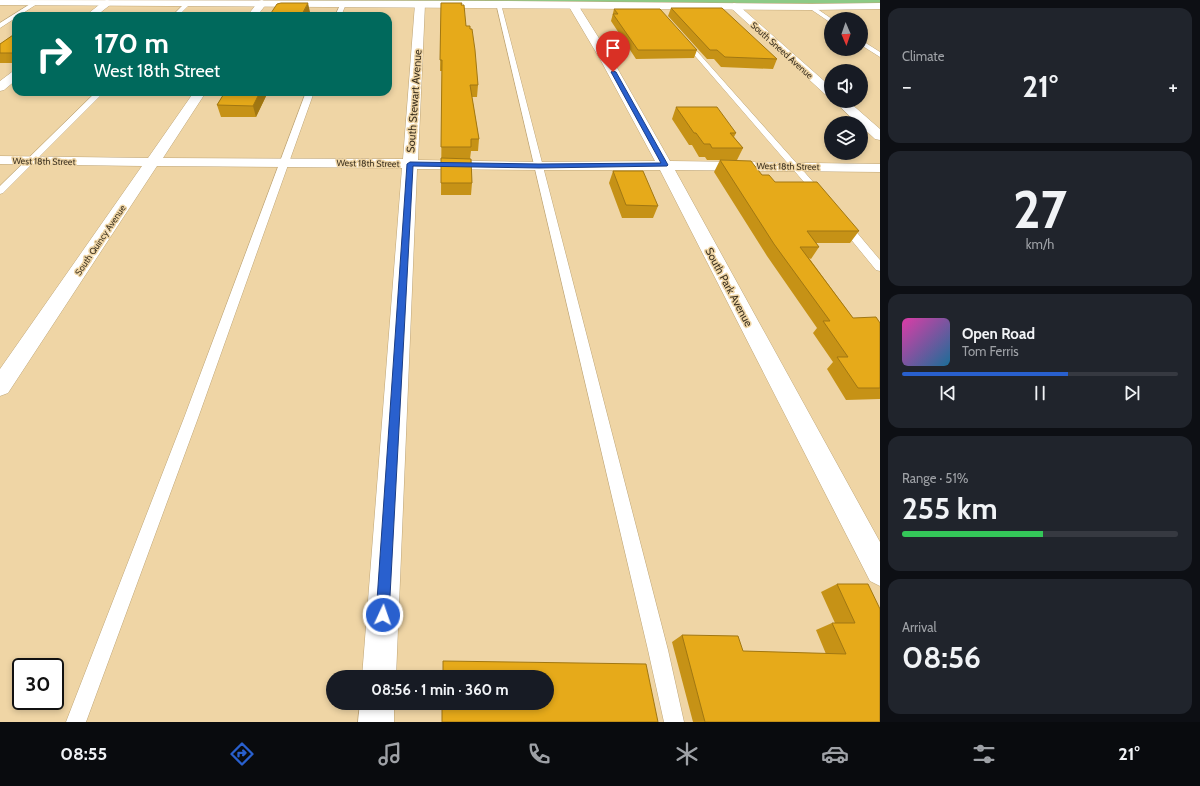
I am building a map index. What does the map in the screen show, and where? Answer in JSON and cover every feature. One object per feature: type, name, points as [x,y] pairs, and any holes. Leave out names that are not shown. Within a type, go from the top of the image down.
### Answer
[{"type":"street","points":[[0,2],[498,4],[657,9],[734,6],[880,6]]},
{"type":"street","points":[[95,12],[107,3]]},
{"type":"street","points":[[255,12],[262,3]]},
{"type":"street","name":"South Stewart Avenue","points":[[379,670],[420,4]]},
{"type":"street","name":"South Park Avenue","points":[[573,6],[606,59],[665,165],[880,571]]},
{"type":"street","name":"South Sneed Avenue","points":[[734,6],[824,87]]},
{"type":"street","points":[[0,87],[12,77]]},
{"type":"street","name":"South Quincy Avenue","points":[[0,387],[197,96]]},
{"type":"street","points":[[848,108],[880,136]]},
{"type":"street","name":"West 18th Street","points":[[0,160],[539,166],[796,166],[880,168]]},
{"type":"street","points":[[376,722],[377,710]]},
{"type":"lane","points":[[22,12],[37,2]]},
{"type":"lane","points":[[179,12],[188,3]]},
{"type":"lane","points":[[340,12],[343,4]]},
{"type":"lane","points":[[498,4],[658,650],[674,722]]},
{"type":"lane","points":[[810,7],[824,16]]},
{"type":"lane","points":[[0,26],[12,18]]},
{"type":"lane","points":[[680,36],[796,166],[825,202]]},
{"type":"lane","points":[[868,47],[880,55]]},
{"type":"lane","points":[[0,191],[96,96]]},
{"type":"lane","points":[[76,722],[191,418],[309,96]]},
{"type":"lane","points":[[840,220],[880,267]]},
{"type":"green space","points":[[146,0],[880,0],[880,4]]},
{"type":"building","points":[[308,3],[303,12],[272,12],[277,4]]},
{"type":"building","points":[[441,3],[462,3],[461,5],[464,5],[466,26],[470,26],[470,29],[472,29],[478,85],[470,85],[479,139],[471,139],[471,147],[441,147]]},
{"type":"building","points":[[671,8],[722,8],[777,59],[725,57],[717,50],[710,50]]},
{"type":"building","points":[[614,9],[660,9],[697,50],[638,50],[613,14],[618,14]]},
{"type":"building","points":[[12,36],[12,53],[0,53],[0,44]]},
{"type":"building","points":[[223,96],[258,96],[253,106],[217,105]]},
{"type":"building","points":[[676,107],[717,107],[736,133],[730,133],[743,148],[712,148],[710,144],[704,144],[696,133],[694,133]]},
{"type":"building","points":[[441,158],[471,159],[472,183],[441,183]]},
{"type":"building","points":[[720,160],[751,161],[762,175],[769,175],[775,182],[817,182],[859,231],[807,231],[819,247],[800,247],[853,318],[876,317],[880,323],[880,388],[858,388],[837,357],[848,357],[823,321],[830,321],[774,244]]},
{"type":"building","points":[[613,171],[643,171],[658,206],[626,205]]},
{"type":"building","points":[[837,584],[868,584],[880,609],[880,722],[705,722],[682,635],[738,636],[743,651],[846,654],[832,623],[855,623]]},
{"type":"building","points":[[443,661],[646,664],[658,722],[442,722],[442,710],[554,710],[554,670],[443,670]]},
{"type":"route","points":[[383,615],[410,164],[539,166],[665,165],[613,72]]}]
